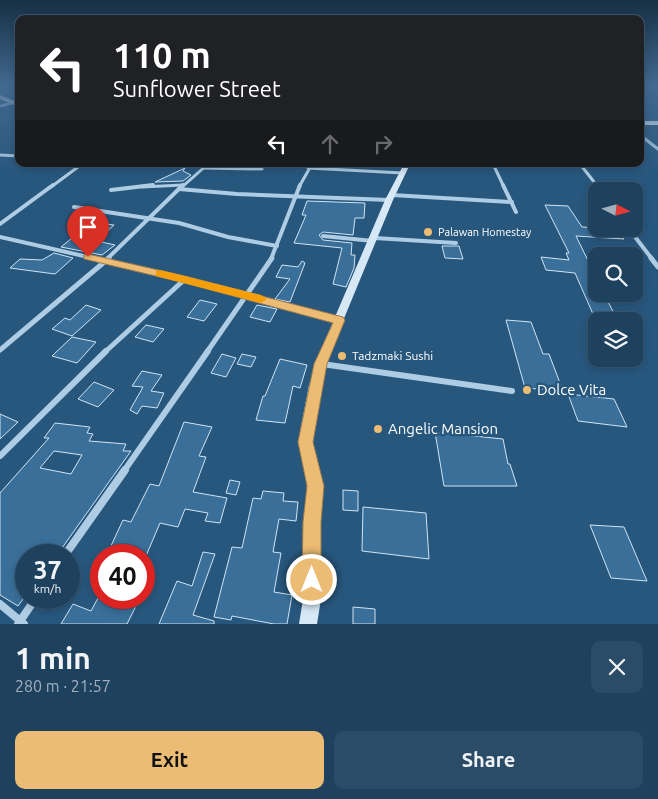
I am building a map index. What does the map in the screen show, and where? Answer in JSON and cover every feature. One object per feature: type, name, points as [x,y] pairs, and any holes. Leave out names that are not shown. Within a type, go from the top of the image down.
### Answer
[{"type":"main road","points":[[644,124],[658,123]]},
{"type":"street","points":[[644,137],[658,149]]},
{"type":"street","points":[[0,155],[15,156]]},
{"type":"street","points":[[0,224],[78,167]]},
{"type":"street","points":[[74,544],[270,264],[295,196],[310,167]]},
{"type":"street","points":[[308,624],[312,599],[312,522],[315,486],[305,442],[321,364],[374,240],[390,197],[405,168],[358,167]]},
{"type":"street","points":[[494,167],[516,212]]},
{"type":"street","points":[[582,167],[593,182]]},
{"type":"street","points":[[0,350],[151,220],[179,189],[202,168],[262,169]]},
{"type":"street","points":[[111,190],[156,185],[183,185]]},
{"type":"street","points":[[179,189],[238,194],[512,202]]},
{"type":"street","points":[[74,207],[179,223],[228,237],[277,246]]},
{"type":"street","points":[[323,236],[374,240],[456,242]]},
{"type":"street","points":[[0,237],[185,279],[339,320]]},
{"type":"street","points":[[636,238],[658,267]]},
{"type":"street","points":[[0,456],[132,325],[185,279]]},
{"type":"street","points":[[321,364],[512,391]]},
{"type":"street","points":[[0,604],[21,623],[29,609]]},
{"type":"building","points":[[185,168],[183,171],[191,175],[183,181],[155,182]]},
{"type":"building","points":[[307,201],[365,203],[364,218],[355,218],[353,235],[323,232],[319,235],[323,240],[352,243],[351,255],[355,255],[354,268],[346,287],[333,284],[342,248],[294,243],[306,215],[302,215]]},
{"type":"building","points":[[545,205],[568,206],[582,227],[588,227],[588,237],[576,236],[588,261],[588,302],[608,302],[613,312],[592,312],[575,273],[546,270],[541,257],[569,260],[566,253],[569,253]]},
{"type":"building","points":[[92,222],[114,225],[97,241],[115,245],[102,255],[61,247]]},
{"type":"building","points":[[442,246],[459,246],[463,259],[445,258]]},
{"type":"building","points":[[54,253],[73,258],[55,274],[10,268],[20,259],[42,260]]},
{"type":"building","points":[[302,261],[305,263],[290,302],[275,299],[290,279],[276,277],[282,265],[298,267]]},
{"type":"building","points":[[200,300],[217,304],[204,321],[187,317]]},
{"type":"building","points":[[86,305],[101,310],[72,336],[52,329],[65,318],[70,320]]},
{"type":"building","points":[[257,305],[277,309],[270,322],[250,317]]},
{"type":"building","points":[[506,320],[531,322],[543,354],[549,354],[563,391],[525,388]]},
{"type":"building","points":[[146,325],[164,329],[153,342],[135,337]]},
{"type":"building","points":[[72,337],[96,342],[77,363],[52,356]]},
{"type":"building","points":[[222,354],[236,358],[226,377],[211,373]]},
{"type":"building","points":[[242,354],[256,357],[251,367],[237,364]]},
{"type":"building","points":[[280,359],[307,365],[300,388],[293,386],[285,423],[256,420],[263,396],[265,396]]},
{"type":"building","points":[[142,371],[162,375],[151,391],[164,393],[157,408],[142,406],[137,414],[130,410],[143,387],[132,386]]},
{"type":"building","points":[[94,382],[114,390],[98,407],[78,399]]},
{"type":"building","points":[[568,394],[614,399],[627,427],[578,421]]},
{"type":"building","points":[[0,414],[18,422],[0,439]]},
{"type":"building","points":[[184,422],[212,427],[199,456],[206,457],[193,492],[227,498],[220,523],[205,521],[208,513],[185,509],[178,527],[160,523],[151,544],[112,544],[123,520],[131,522],[150,484],[159,486]]},
{"type":"building","points":[[55,423],[90,427],[87,433],[93,434],[89,441],[126,444],[123,451],[131,451],[65,544],[15,544],[15,604],[0,595],[0,493],[49,438],[44,438]],"holes":[[[54,451],[82,455],[71,474],[40,468]]]},
{"type":"building","points":[[435,432],[503,439],[508,464],[510,464],[517,486],[444,486]]},
{"type":"building","points":[[230,480],[240,482],[236,495],[226,493]]},
{"type":"building","points":[[343,490],[358,491],[358,511],[343,510]]},
{"type":"building","points":[[263,491],[284,493],[283,501],[298,502],[296,521],[279,519],[273,552],[281,553],[274,592],[292,595],[287,624],[274,624],[232,616],[231,620],[214,617],[232,547],[242,548],[253,498],[261,499]]},
{"type":"building","points":[[363,507],[426,513],[429,559],[362,551]]},
{"type":"building","points":[[590,525],[624,527],[647,581],[611,578]]},
{"type":"building","points":[[203,552],[215,554],[193,615],[214,621],[214,624],[159,624],[177,581],[192,586]]},
{"type":"building","points":[[80,607],[91,611],[92,609],[134,609],[127,624],[61,624],[70,609],[80,609]]},
{"type":"building","points":[[353,607],[375,609],[375,624],[353,624]]},
{"type":"slow traffic","points":[[160,273],[261,299]]},
{"type":"place","name":"Palawan Homestay","points":[[428,232]]},
{"type":"place","name":"Tadzmaki Sushi","points":[[342,356]]},
{"type":"place","name":"Dolce Vita","points":[[527,390]]},
{"type":"place","name":"Angelic Mansion","points":[[378,429]]},
{"type":"route","points":[[88,257],[185,279],[339,320],[328,345],[315,385],[305,442],[315,486],[312,522],[312,580]]}]
